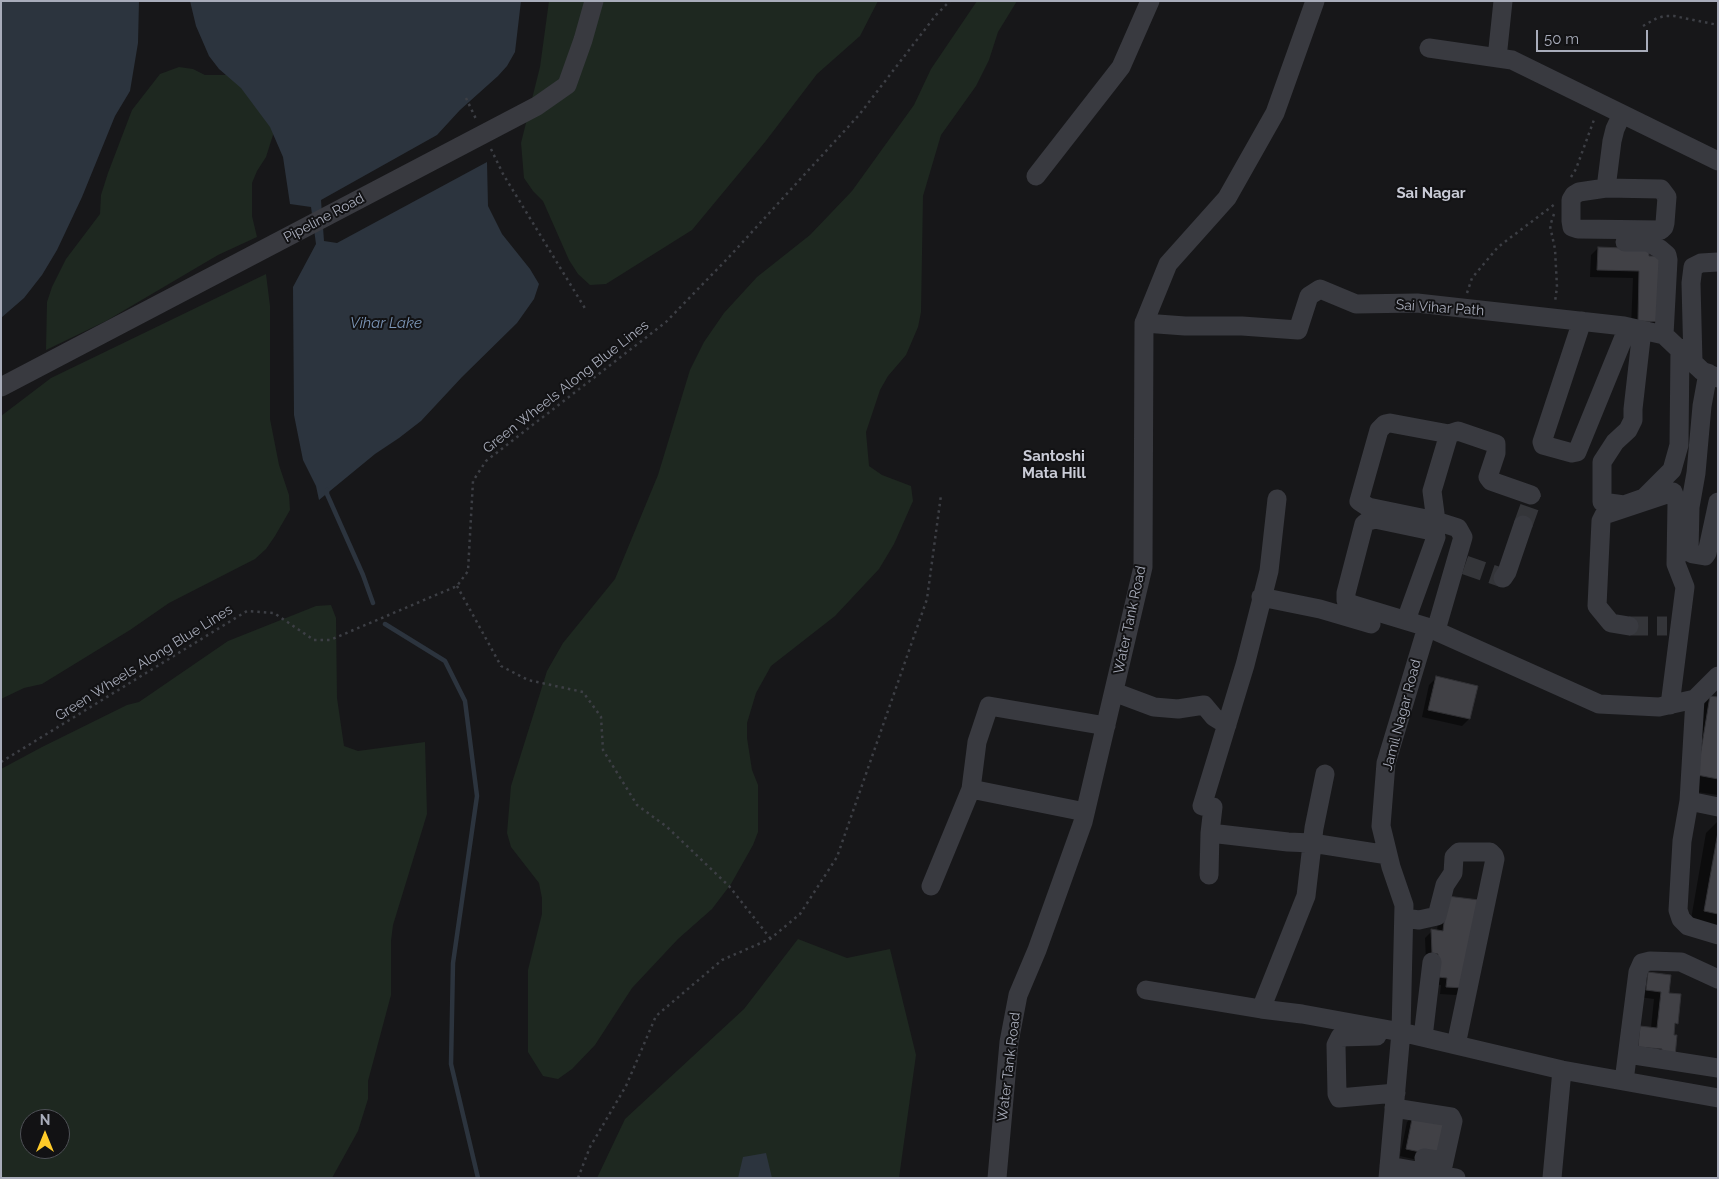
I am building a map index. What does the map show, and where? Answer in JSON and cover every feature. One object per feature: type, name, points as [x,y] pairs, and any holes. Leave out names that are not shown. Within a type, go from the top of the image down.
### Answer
[{"type":"street","name":"Pipeline Road","points":[[1,387],[537,106],[567,85],[594,1]]},
{"type":"street","points":[[1036,176],[1121,67],[1150,1]]},
{"type":"street","name":"Water Tank Road","points":[[997,1178],[1009,1042],[1018,995],[1037,950],[1086,812],[1143,567],[1144,323],[1168,264],[1227,198],[1275,113],[1315,1]]},
{"type":"street","points":[[1497,58],[1503,1]]},
{"type":"street","points":[[1429,48],[1512,60],[1718,161]]},
{"type":"street","points":[[1606,188],[1612,141],[1622,114]]},
{"type":"street","points":[[1606,188],[1661,189],[1667,197],[1664,227],[1661,230],[1652,230],[1578,229],[1572,227],[1570,222],[1571,200],[1574,195],[1579,192],[1606,188]]},
{"type":"street","points":[[1601,241],[1648,242],[1667,254],[1664,335]]},
{"type":"street","points":[[1635,328],[1634,420],[1628,430],[1614,442],[1602,462],[1602,502],[1624,505],[1644,498],[1672,470],[1679,445],[1693,267],[1701,263],[1718,262]]},
{"type":"street","name":"Sai Vihar Path","points":[[1144,323],[1298,330],[1308,296],[1320,289],[1356,304],[1417,303],[1635,328],[1664,335],[1702,370],[1713,376]]},
{"type":"street","points":[[1582,321],[1542,442],[1543,445],[1572,453],[1577,452],[1635,328]]},
{"type":"street","points":[[1713,376],[1702,406],[1696,473],[1690,507],[1689,552],[1705,556],[1707,553],[1718,502]]},
{"type":"street","name":"Jamil Nagar Road","points":[[1388,1172],[1401,1034],[1404,905],[1381,826],[1386,764],[1432,629],[1461,563],[1463,537],[1458,528],[1436,521],[1368,507],[1359,501],[1379,430],[1385,424],[1390,423],[1449,434]]},
{"type":"street","points":[[1436,521],[1432,491],[1449,434],[1458,432],[1496,444],[1496,453],[1488,477],[1491,482],[1531,495]]},
{"type":"street","points":[[1629,626],[1611,623],[1597,606],[1601,521],[1604,515],[1673,492],[1677,503],[1676,564],[1685,587],[1673,626],[1670,705]]},
{"type":"street","points":[[1209,875],[1210,833],[1213,808],[1202,806],[1245,665],[1262,597],[1268,571],[1277,499]]},
{"type":"street","points":[[1406,620],[1436,537],[1432,531],[1375,519],[1368,521],[1364,524],[1346,593],[1346,600],[1351,604],[1432,629],[1599,704],[1659,707],[1670,705],[1695,699],[1718,676]]},
{"type":"street","points":[[1503,578],[1507,572],[1524,525]]},
{"type":"street","points":[[1330,612],[1349,534]]},
{"type":"street","points":[[1262,597],[1330,612],[1371,624]]},
{"type":"street","points":[[1114,692],[1154,707],[1178,709],[1204,706],[1214,717],[1227,725]]},
{"type":"street","points":[[1695,699],[1689,800],[1682,841],[1678,910],[1681,919],[1688,926],[1718,935]]},
{"type":"street","points":[[931,886],[971,789],[977,742],[990,706],[1106,726]]},
{"type":"street","points":[[1262,1009],[1306,896],[1312,843],[1325,774]]},
{"type":"street","points":[[971,789],[1086,812]]},
{"type":"street","points":[[1689,800],[1718,807]]},
{"type":"street","points":[[1210,833],[1312,843],[1388,855]]},
{"type":"street","points":[[1404,918],[1419,920],[1437,916],[1445,885],[1452,873],[1454,857],[1459,852],[1490,852],[1494,856],[1495,859],[1460,1046]]},
{"type":"street","points":[[1460,1046],[1500,866]]},
{"type":"street","points":[[1624,1081],[1638,972],[1642,963],[1650,961],[1681,962],[1718,979]]},
{"type":"street","points":[[1423,1037],[1432,962]]},
{"type":"street","points":[[1146,990],[1302,1014],[1423,1037],[1562,1070],[1718,1098]]},
{"type":"street","points":[[1401,1034],[1340,1037],[1336,1045],[1337,1094],[1339,1098],[1395,1100],[1451,1117],[1453,1120],[1447,1171]]},
{"type":"street","points":[[1628,1054],[1718,1068]]},
{"type":"street","points":[[1552,1178],[1562,1070]]},
{"type":"street","points":[[1424,1158],[1447,1171]]},
{"type":"street","points":[[1388,1172],[1447,1171]]},
{"type":"path","name":"Green Wheels Along Blue Lines","points":[[1,762],[247,611],[274,613],[314,640],[330,640],[457,586],[468,571],[473,481],[486,461],[666,322],[729,257],[859,115],[936,15],[950,1]]},
{"type":"path","points":[[1643,26],[1665,16],[1718,24]]},
{"type":"path","points":[[466,98],[478,123]]},
{"type":"path","points":[[489,146],[503,174],[586,310]]},
{"type":"path","points":[[1462,308],[1472,278],[1498,247],[1558,201]]},
{"type":"path","points":[[578,1178],[590,1147],[626,1086],[656,1016],[722,960],[770,939],[800,914],[837,857],[927,600],[941,495]]},
{"type":"path","points":[[457,586],[501,666],[528,680],[583,692],[601,717],[603,750],[637,805],[667,827],[729,886],[770,939]]},
{"type":"shaded area","points":[[549,1],[878,1],[860,36],[817,74],[765,142],[692,230],[606,284],[590,285],[578,274],[569,260],[543,201],[524,178],[521,143],[540,67]]},
{"type":"shaded area","points":[[977,1],[1017,1],[998,32],[989,60],[976,86],[941,135],[923,196],[921,312],[918,327],[906,355],[888,376],[880,390],[866,432],[869,466],[882,475],[911,486],[913,501],[894,544],[879,569],[835,616],[771,666],[756,693],[747,723],[747,738],[752,770],[758,785],[758,832],[753,845],[731,884],[712,909],[678,939],[632,988],[595,1045],[572,1069],[558,1079],[543,1076],[528,1052],[528,970],[542,914],[542,898],[539,883],[511,847],[507,833],[511,786],[547,671],[563,643],[615,579],[658,475],[690,370],[704,342],[724,313],[757,277],[810,235],[852,191],[914,105],[931,69]]},
{"type":"shaded area","points":[[179,67],[193,69],[205,75],[247,75],[280,113],[266,157],[252,183],[252,216],[257,237],[218,255],[106,321],[46,350],[47,302],[52,287],[66,259],[100,214],[101,195],[132,110],[160,74]]},
{"type":"shaded area","points":[[266,274],[270,306],[270,419],[279,465],[289,495],[290,510],[275,536],[266,549],[255,559],[169,603],[130,630],[42,684],[24,688],[1,699],[1,416],[51,378]]},
{"type":"shaded area","points":[[331,605],[336,618],[337,698],[344,746],[358,751],[425,742],[427,814],[393,925],[391,941],[391,995],[368,1081],[368,1099],[358,1131],[332,1178],[1,1178],[1,769],[127,705],[139,702],[228,641],[316,606]]},
{"type":"shaded area","points":[[798,939],[847,958],[890,949],[916,1055],[899,1178],[597,1178],[625,1119],[744,1009]]},
{"type":"water","points":[[1,1],[139,1],[138,43],[130,91],[115,116],[82,197],[57,250],[42,275],[24,298],[1,318]]},
{"type":"water","name":"Vihar Lake","points":[[190,1],[521,1],[515,52],[507,66],[498,76],[460,110],[437,135],[321,200],[324,241],[337,243],[487,162],[488,206],[502,234],[530,269],[539,284],[534,299],[517,323],[462,377],[421,421],[375,454],[319,500],[316,486],[303,460],[294,415],[293,287],[316,244],[311,207],[290,204],[283,157],[270,127],[241,88],[219,69],[209,56],[196,26]]},
{"type":"water","points":[[766,1153],[772,1178],[738,1178],[743,1157]]},
{"type":"building","points":[[1598,247],[1649,249],[1649,256],[1664,256],[1662,322],[1638,321],[1639,271],[1597,270]]},
{"type":"building","points":[[1436,676],[1478,686],[1470,719],[1428,710]]},
{"type":"building","points":[[1710,696],[1718,697],[1718,779],[1697,775]]},
{"type":"building","points":[[1718,832],[1718,914],[1704,911]]},
{"type":"building","points":[[1447,896],[1479,900],[1464,988],[1446,987],[1447,978],[1438,977],[1435,973],[1438,954],[1432,953],[1431,929],[1443,931]]},
{"type":"building","points":[[1648,972],[1671,975],[1669,993],[1681,994],[1678,1024],[1675,1023],[1674,1035],[1677,1035],[1675,1057],[1661,1056],[1662,1049],[1638,1047],[1640,1026],[1657,1028],[1661,992],[1646,990]]},
{"type":"building","points":[[1413,1114],[1450,1121],[1443,1157],[1406,1149]]},
{"type":"waterway","points":[[327,490],[327,494],[363,575],[373,603]]},
{"type":"waterway","points":[[385,624],[445,661],[465,701],[477,796],[453,963],[451,1064],[478,1178]]},
{"type":"tunnel","points":[[1523,525],[1532,500],[1531,495]]},
{"type":"tunnel","points":[[1465,565],[1503,578]]},
{"type":"tunnel","points":[[1629,626],[1667,626]]},
{"type":"district","name":"Sai Nagar","points":[[1431,193]]},
{"type":"district","name":"Santoshi Mata Hill","points":[[1054,464]]}]
